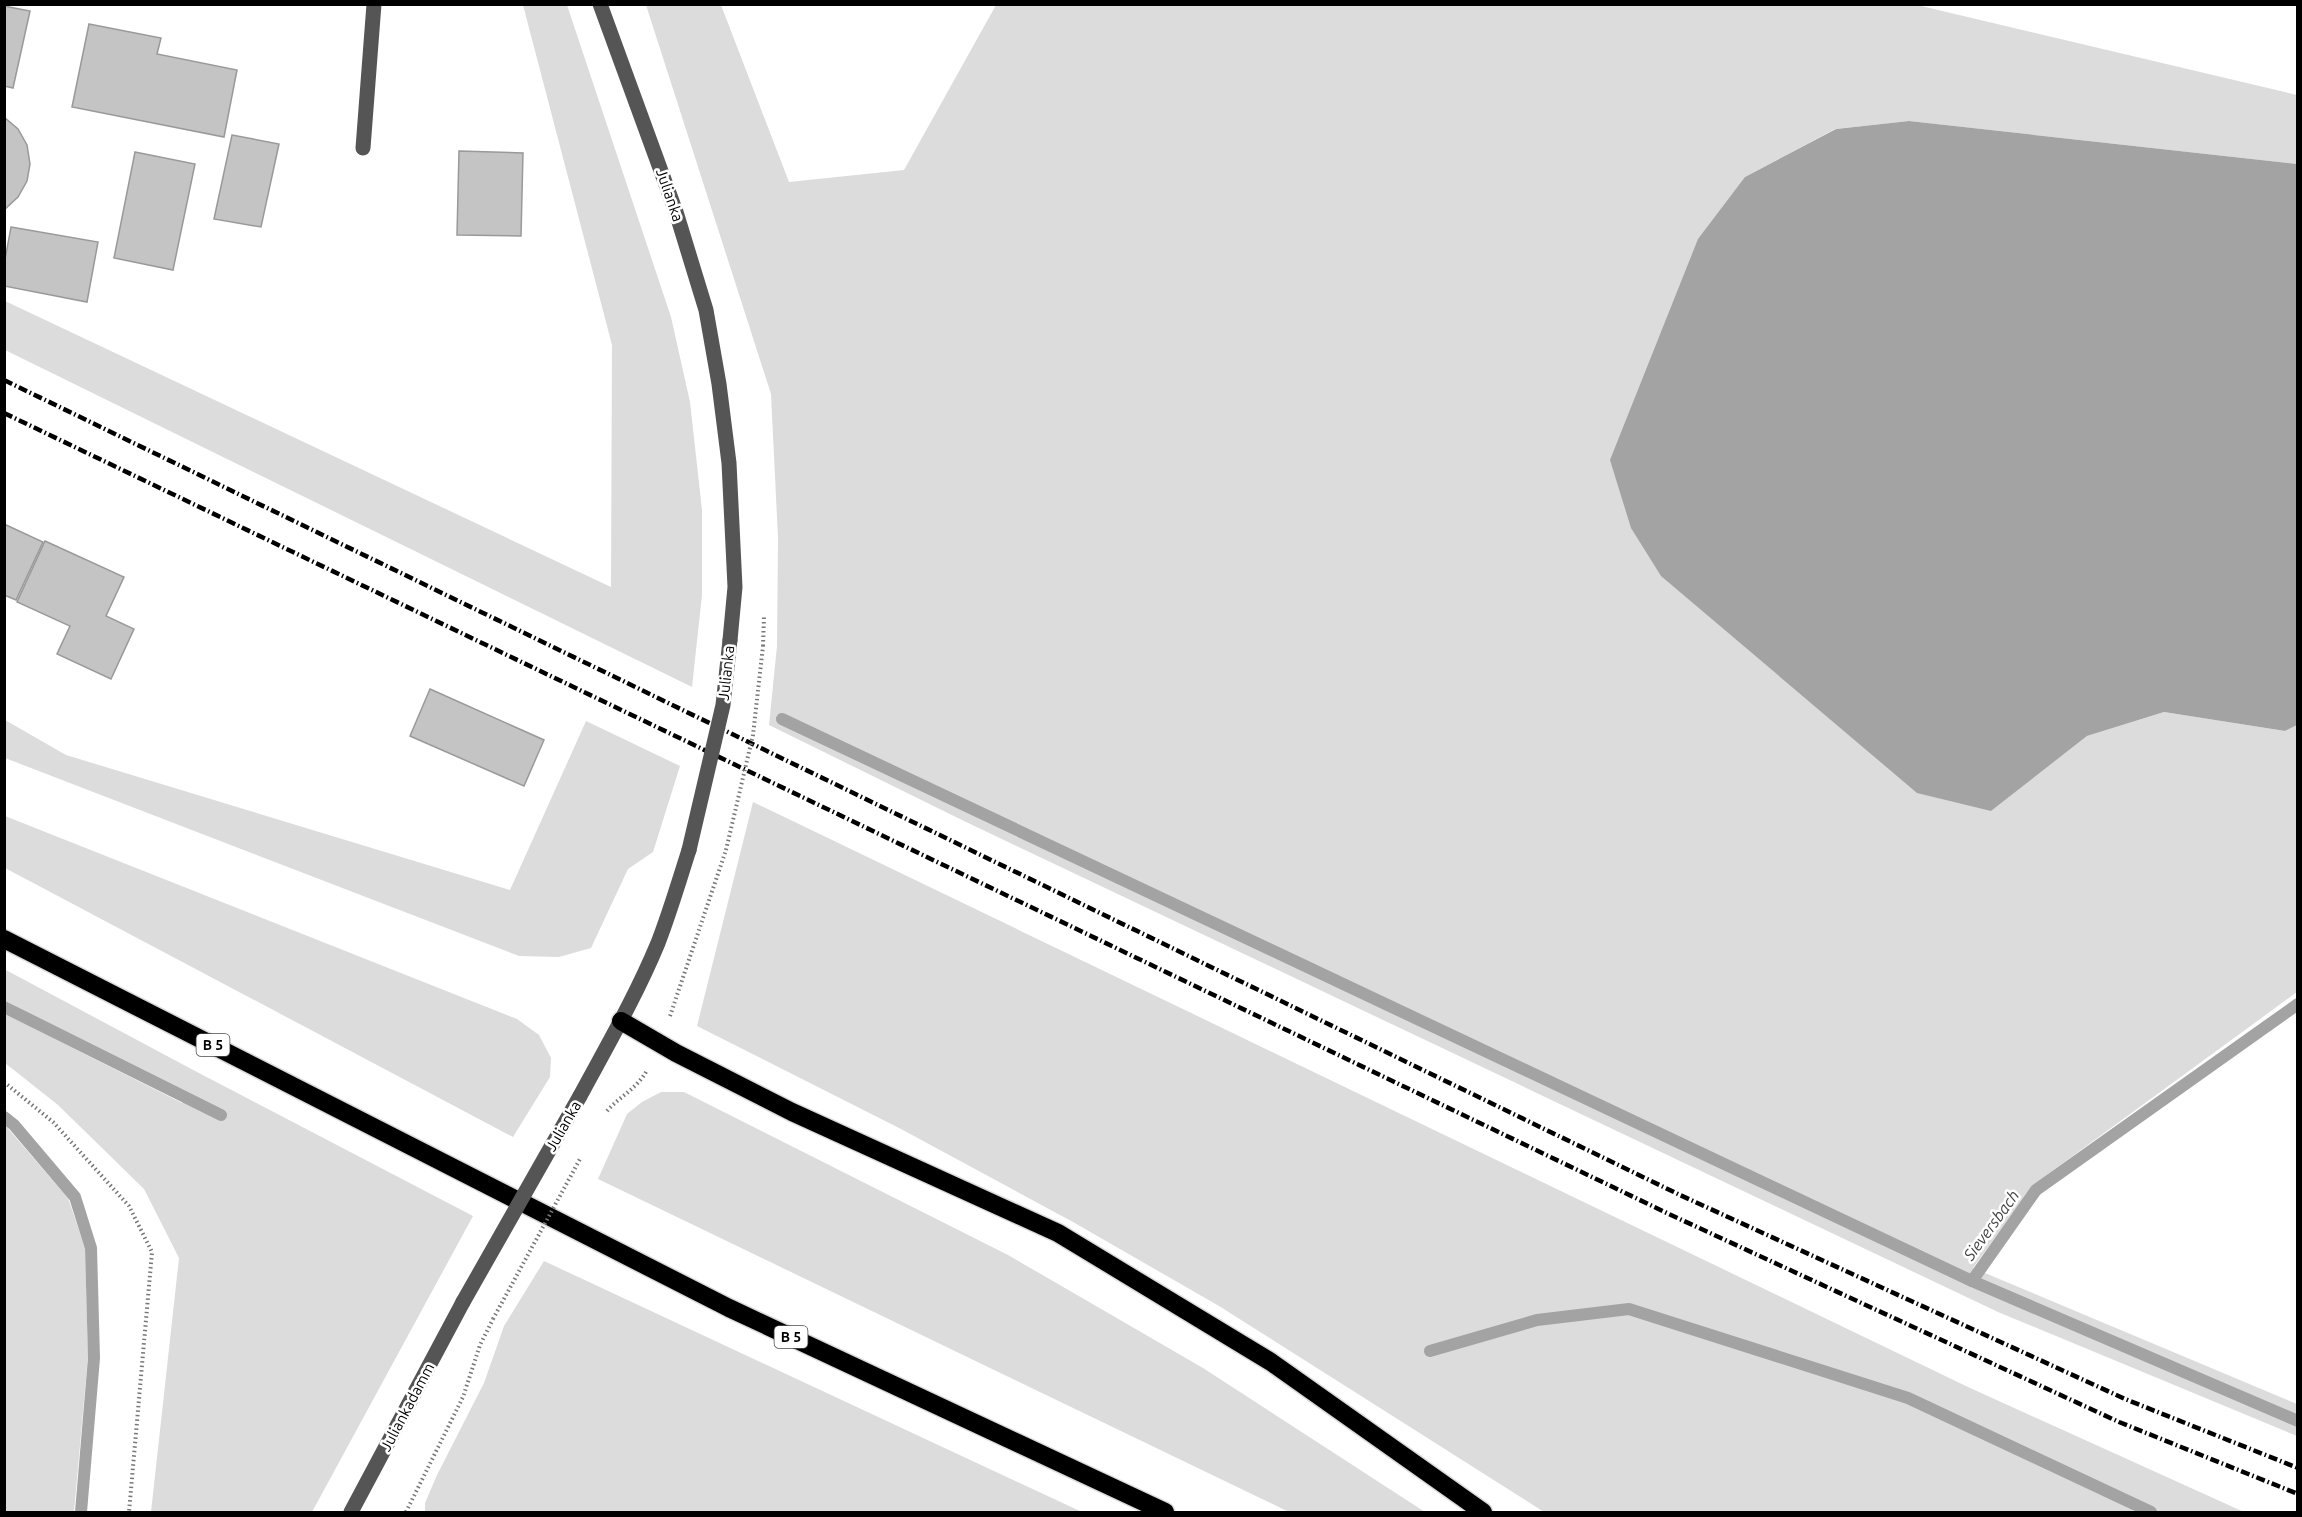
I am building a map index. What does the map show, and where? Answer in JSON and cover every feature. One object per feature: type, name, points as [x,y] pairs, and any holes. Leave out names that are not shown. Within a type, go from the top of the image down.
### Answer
[{"type":"highway","name":"B 5","points":[[4,939],[729,1308],[1165,1512]]},
{"type":"highway","points":[[621,1020],[792,1112],[1058,1233],[1271,1362],[1483,1512]]},
{"type":"street","points":[[363,148],[374,4]]},
{"type":"street","name":"Julianka","points":[[463,1302],[580,1096],[621,1020],[657,944],[689,850],[723,705],[730,640],[735,587],[729,463],[719,384],[706,310],[676,212],[600,4]]},
{"type":"street","name":"Juliankadamm","points":[[351,1512],[463,1302]]},
{"type":"path","points":[[601,1121],[618,1098],[640,1083],[661,1043],[726,850],[753,735],[763,646]]},
{"type":"path","points":[[4,1082],[53,1122],[129,1206],[152,1252],[129,1512]]},
{"type":"path","points":[[406,1512],[463,1397],[480,1345],[584,1153]]},
{"type":"shaded area","points":[[523,5],[567,5],[671,317],[690,402],[702,510],[702,595],[692,687],[5,350],[5,301],[611,587],[612,345]]},
{"type":"shaded area","points":[[646,5],[721,5],[789,182],[904,170],[996,5],[1917,5],[2297,95],[2297,164],[1909,121],[1835,129],[1745,177],[1991,811],[2087,736],[2164,712],[2285,731],[2297,725],[2297,992],[2033,1185],[1973,1268],[2297,1404],[2297,1436],[1998,1312],[964,821],[769,725],[777,646],[778,538],[771,394]]},
{"type":"shaded area","points":[[1909,121],[2297,164],[2297,725],[2285,731],[2164,712],[2087,736],[1991,811],[1917,793],[1661,576],[1631,528],[1610,460],[1698,239],[1745,177],[1836,129]]},
{"type":"shaded area","points":[[5,720],[66,755],[510,890],[586,721],[680,766],[653,852],[628,869],[591,948],[559,957],[519,956],[5,758]]},
{"type":"shaded area","points":[[753,802],[1968,1387],[2244,1512],[1544,1512],[1219,1306],[1073,1222],[901,1129],[697,1026]]},
{"type":"shaded area","points":[[5,816],[517,1019],[539,1035],[551,1058],[550,1077],[513,1137],[5,868]]},
{"type":"shaded area","points":[[4,969],[473,1216],[312,1512],[151,1512],[179,1258],[144,1189],[58,1105],[5,1063],[5,1014],[182,1103],[187,1094],[5,1001]]},
{"type":"shaded area","points":[[661,1092],[684,1092],[1008,1255],[1203,1368],[1425,1512],[1289,1512],[598,1179],[627,1114],[642,1102]]},
{"type":"shaded area","points":[[5,1125],[68,1198],[85,1248],[88,1356],[74,1512],[5,1512]]},
{"type":"shaded area","points":[[544,1261],[1082,1512],[425,1512],[425,1503],[437,1475],[484,1383],[504,1326]]},
{"type":"building","points":[[4,6],[30,11],[13,88],[4,86]]},
{"type":"building","points":[[89,24],[161,38],[157,54],[237,70],[224,137],[72,107]]},
{"type":"building","points":[[4,117],[18,129],[27,145],[30,164],[27,181],[18,197],[4,210]]},
{"type":"building","points":[[232,135],[279,144],[261,227],[214,219]]},
{"type":"building","points":[[459,151],[523,153],[521,236],[457,235]]},
{"type":"building","points":[[135,152],[195,164],[173,270],[114,258]]},
{"type":"building","points":[[11,227],[98,242],[87,302],[4,286],[4,265]]},
{"type":"building","points":[[4,524],[43,542],[16,600],[4,595]]},
{"type":"building","points":[[45,541],[124,577],[106,616],[134,629],[111,679],[57,654],[70,626],[17,602]]},
{"type":"building","points":[[430,689],[544,740],[524,786],[410,736]]},
{"type":"waterway","points":[[782,719],[1972,1281],[2298,1421]]},
{"type":"waterway","name":"Sieversbach","points":[[1972,1281],[2036,1190],[2298,1004]]},
{"type":"waterway","points":[[4,1007],[221,1115]]},
{"type":"waterway","points":[[4,1117],[14,1125],[75,1197],[91,1248],[94,1358],[81,1512]]},
{"type":"waterway","points":[[1430,1351],[1537,1320],[1629,1309],[1908,1398],[2151,1512]]},
{"type":"railway","points":[[4,380],[1680,1195],[2125,1399],[2298,1468]]},
{"type":"railway","points":[[4,413],[1671,1215],[2119,1422],[2298,1494]]}]
